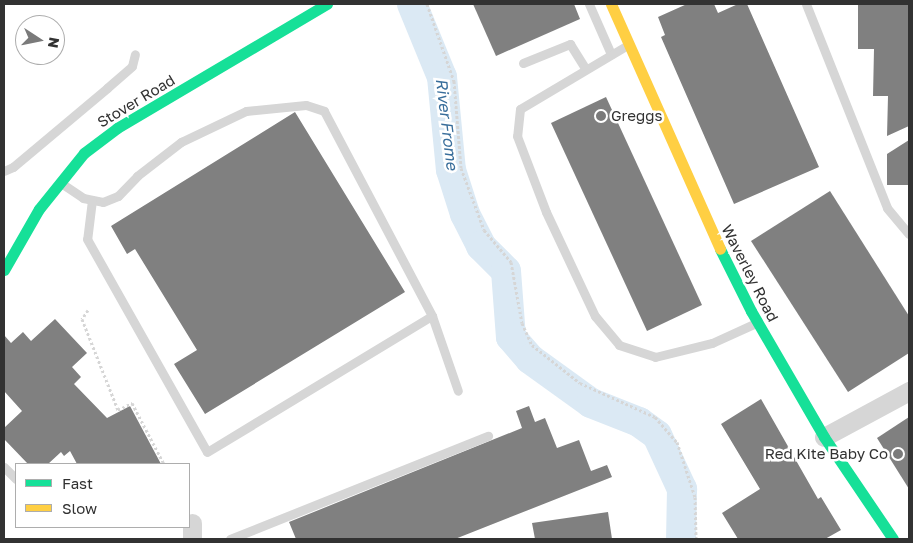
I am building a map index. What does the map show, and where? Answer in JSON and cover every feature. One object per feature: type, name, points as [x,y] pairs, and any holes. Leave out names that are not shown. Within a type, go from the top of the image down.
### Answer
[{"type":"street","name":"Stover Road","points":[[4,270],[39,208],[84,153],[117,128],[327,4]]},
{"type":"street","name":"Waverley Road","points":[[614,5],[628,44],[695,198],[758,322],[824,436],[893,539]]},
{"type":"street","points":[[824,436],[909,391]]},
{"type":"lane","points":[[589,4],[611,54]]},
{"type":"lane","points":[[806,4],[887,208],[909,234]]},
{"type":"lane","points":[[523,63],[570,44],[585,68]]},
{"type":"lane","points":[[628,44],[585,68],[520,109],[517,136],[546,212],[595,316],[619,344],[655,357],[712,343],[758,322]]},
{"type":"lane","points":[[4,176],[4,171],[132,66],[135,54]]},
{"type":"lane","points":[[59,182],[92,200],[104,202],[118,196],[137,176],[181,142],[246,111],[306,105],[324,110],[432,316],[458,391]]},
{"type":"lane","points":[[92,200],[87,239],[207,452],[432,316]]},
{"type":"lane","points":[[230,539],[488,436]]},
{"type":"lane","points":[[4,468],[15,478]]},
{"type":"path","points":[[427,4],[454,81],[461,168],[484,230],[511,262],[522,323],[532,345],[580,383],[655,417],[677,442],[695,497],[696,539]]},
{"type":"path","points":[[88,310],[82,319],[118,410],[132,403],[163,463]]},
{"type":"building","points":[[473,4],[574,4],[580,19],[496,56]]},
{"type":"building","points":[[687,4],[714,4],[718,13],[738,4],[747,4],[819,167],[734,204],[661,37],[665,35],[658,17]]},
{"type":"building","points":[[858,4],[909,4],[909,126],[887,136],[888,96],[873,96],[874,49],[858,49]]},
{"type":"building","points":[[606,97],[702,305],[647,331],[551,123]]},
{"type":"building","points":[[295,112],[405,292],[205,414],[174,364],[197,350],[135,249],[127,254],[111,226]]},
{"type":"building","points":[[909,140],[909,185],[887,185],[887,154]]},
{"type":"building","points":[[830,191],[909,316],[909,353],[848,392],[751,241]]},
{"type":"building","points":[[55,319],[87,353],[72,367],[81,377],[74,384],[107,418],[130,406],[160,463],[76,463],[70,451],[64,456],[61,452],[49,463],[27,463],[4,439],[4,428],[22,411],[4,391],[4,335],[11,343],[23,332],[31,341]]},
{"type":"building","points":[[761,399],[818,499],[821,497],[841,530],[825,539],[738,539],[722,513],[760,489],[721,424]]},
{"type":"building","points":[[529,406],[535,422],[545,418],[557,448],[579,440],[591,471],[607,465],[612,477],[455,539],[296,539],[289,522],[522,428],[516,411]]},
{"type":"building","name":"Red Kite Baby Co","points":[[909,417],[909,489],[877,438]]},
{"type":"building","points":[[608,512],[612,539],[535,539],[532,523]]},
{"type":"waterway","name":"River Frome","points":[[412,4],[442,77],[451,170],[465,214],[481,246],[506,271],[511,337],[530,359],[591,403],[639,422],[657,435],[682,489],[681,539]]},
{"type":"traffic: fast","points":[[4,270],[39,209],[84,153],[117,128],[327,4]]},
{"type":"traffic: fast","points":[[720,249],[751,311],[824,437],[893,539]]},
{"type":"traffic: slow","points":[[611,4],[720,249]]},
{"type":"place","name":"Greggs","points":[[601,116]]},
{"type":"place","name":"Red Kite Baby Co","points":[[898,454]]}]
